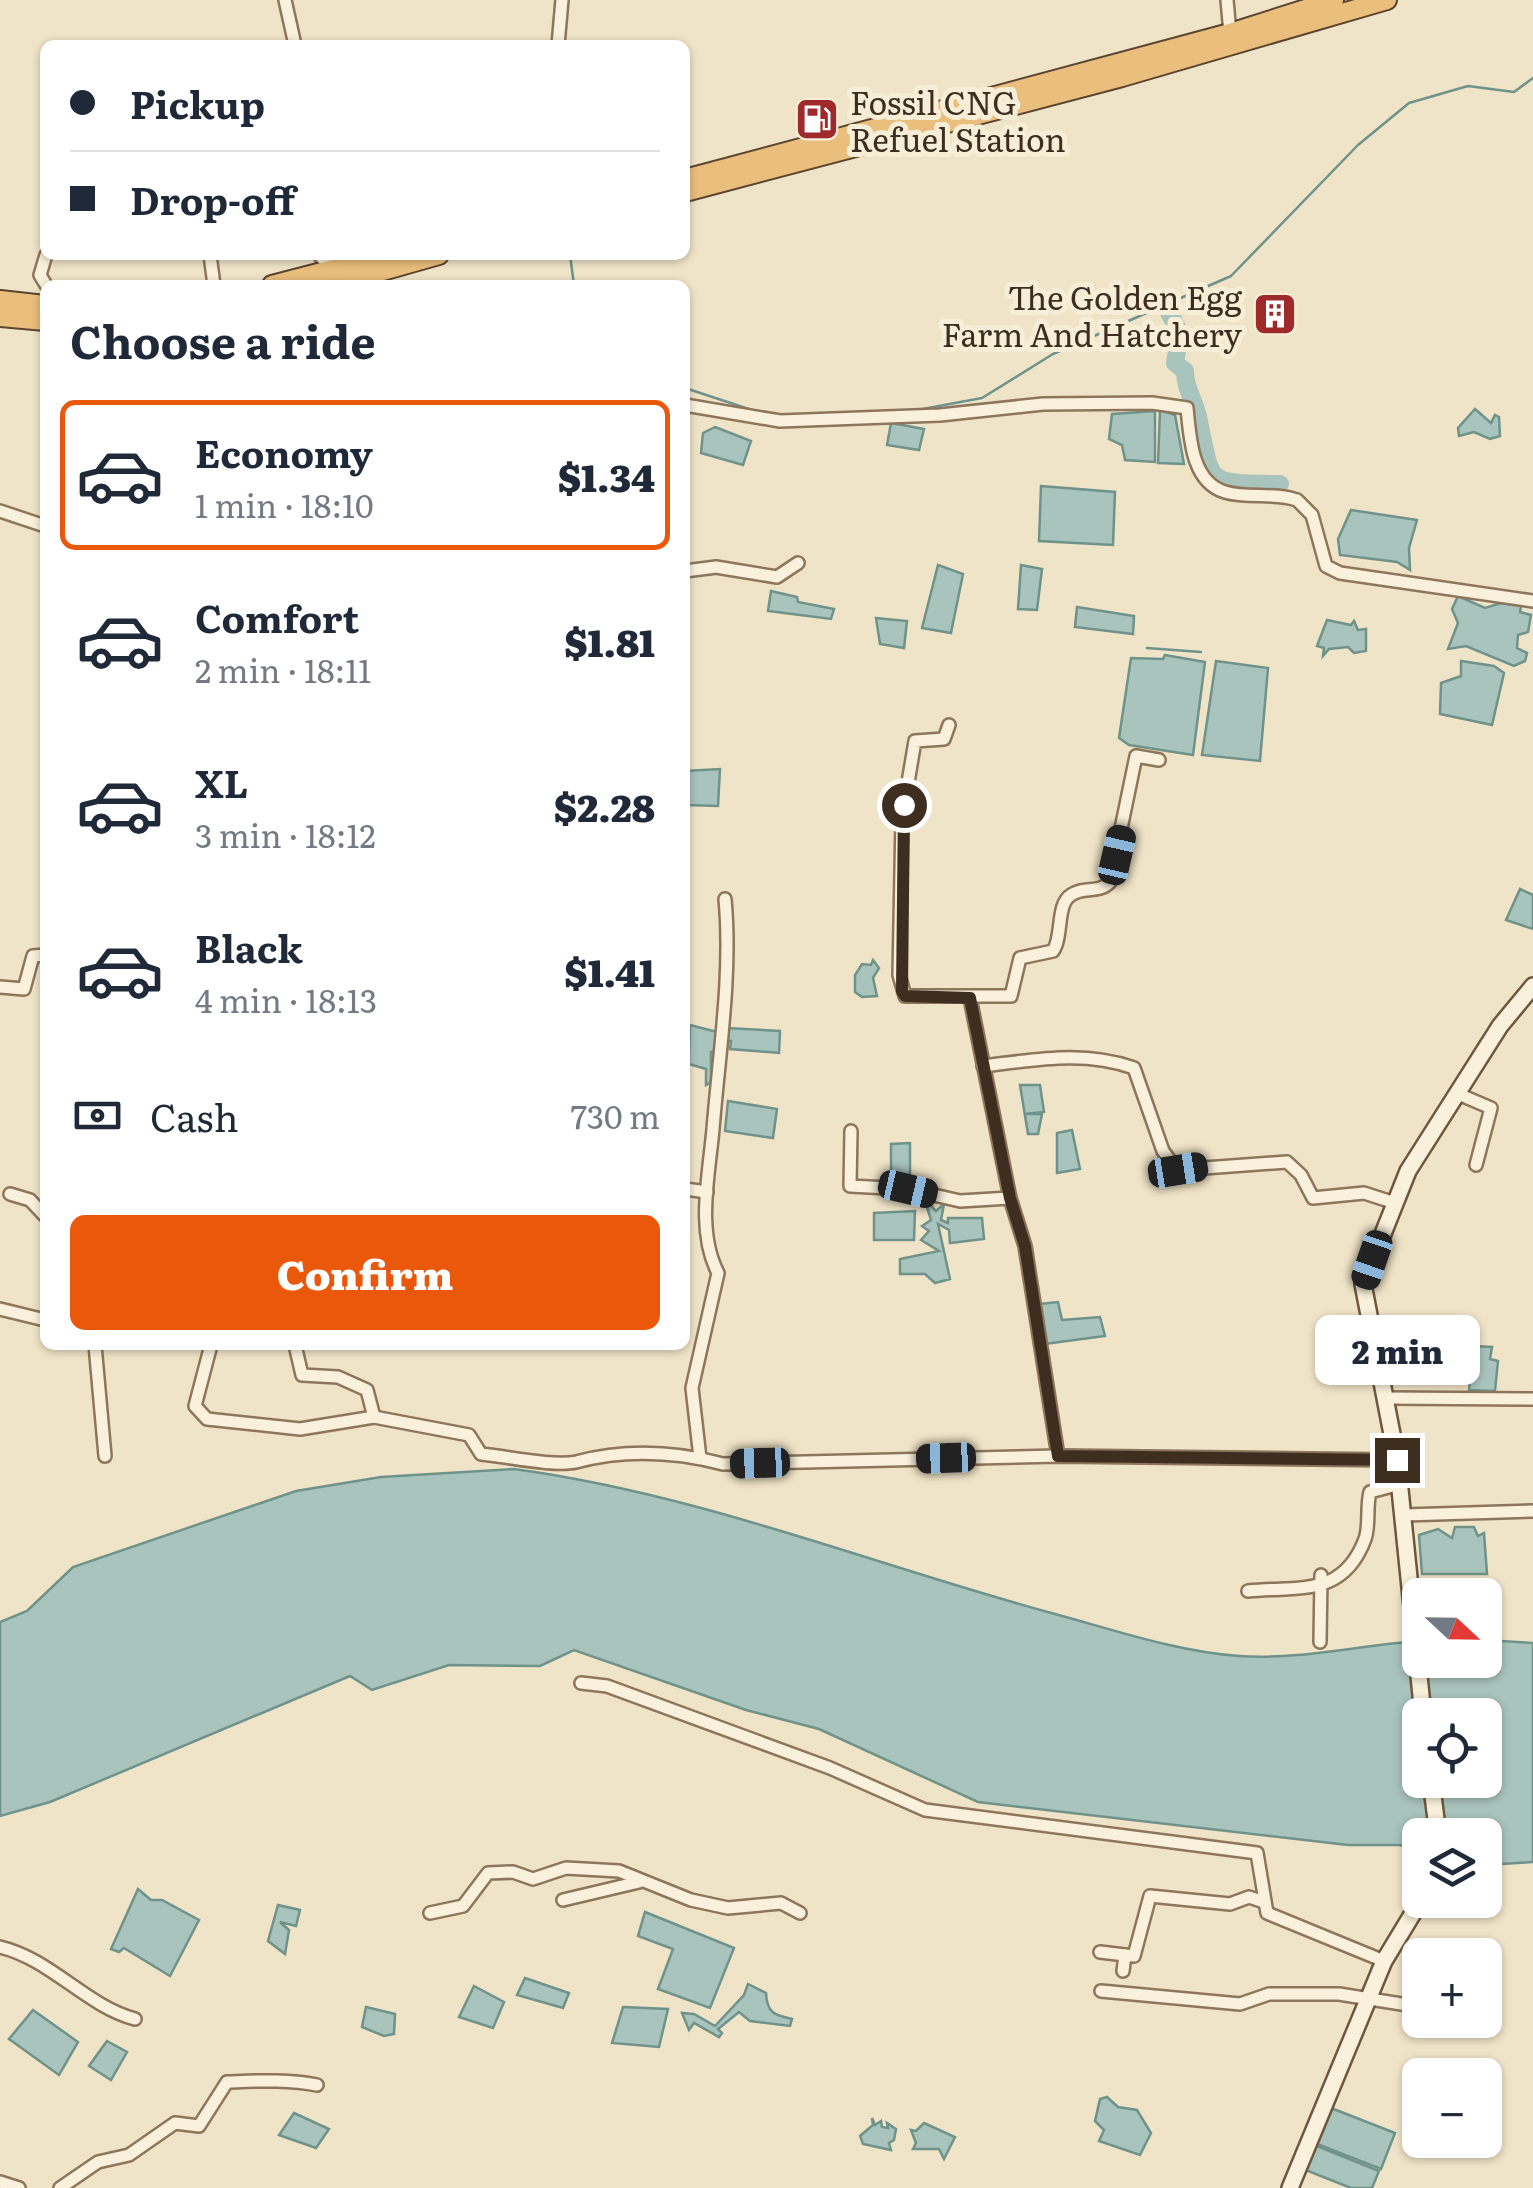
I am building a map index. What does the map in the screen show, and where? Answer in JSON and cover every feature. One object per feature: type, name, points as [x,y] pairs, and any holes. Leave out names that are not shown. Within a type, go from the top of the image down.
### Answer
[{"type":"highway","points":[[690,177],[1230,33],[1334,0]]},
{"type":"highway","points":[[690,191],[1122,77],[1387,0]]},
{"type":"highway","points":[[332,275],[373,260]]},
{"type":"highway","points":[[302,280],[412,260]]},
{"type":"highway","points":[[0,300],[40,304]]},
{"type":"highway","points":[[0,317],[40,321]]},
{"type":"main road","points":[[1421,1698],[1397,1460],[1364,1284],[1392,1202],[1456,1093],[1500,1026],[1533,986]]},
{"type":"main road","points":[[1290,2188],[1384,1961],[1410,1918]]},
{"type":"street","points":[[284,0],[293,40]]},
{"type":"street","points":[[558,40],[562,0]]},
{"type":"street","points":[[1227,0],[1230,33]]},
{"type":"street","points":[[690,406],[780,421],[940,416],[1042,404],[1152,402],[1187,408],[1192,449],[1202,474],[1224,492],[1298,500],[1312,515],[1326,566],[1340,573],[1533,601]]},
{"type":"street","points":[[0,511],[40,524]]},
{"type":"street","points":[[690,569],[716,566],[777,577],[798,564]]},
{"type":"street","points":[[949,724],[944,739],[916,741],[910,756],[902,818],[899,975],[905,996],[1011,996],[1020,958],[1054,951],[1059,943],[1064,901],[1072,893],[1104,889],[1110,882],[1136,756],[1159,760]]},
{"type":"street","points":[[700,1458],[692,1388],[718,1273],[708,1254],[706,1192],[724,996],[725,898]]},
{"type":"street","points":[[0,987],[24,989],[33,956],[40,955]]},
{"type":"street","points":[[970,998],[1010,1198],[1025,1246],[1058,1456]]},
{"type":"street","points":[[983,1066],[1063,1057],[1113,1061],[1134,1068],[1163,1151],[1178,1170],[1287,1162],[1301,1176],[1313,1198],[1364,1193],[1392,1202]]},
{"type":"street","points":[[1456,1093],[1490,1108],[1476,1165]]},
{"type":"street","points":[[851,1130],[850,1186],[908,1189],[960,1201],[1010,1198]]},
{"type":"street","points":[[690,1190],[706,1192]]},
{"type":"street","points":[[10,1194],[30,1200],[40,1211]]},
{"type":"street","points":[[0,1309],[40,1319]]},
{"type":"street","points":[[95,1350],[105,1456]]},
{"type":"street","points":[[210,1350],[195,1406],[207,1419],[300,1430],[374,1417],[469,1435],[481,1454],[574,1462],[586,1456],[632,1453],[700,1458],[723,1464],[1058,1456],[1397,1460]]},
{"type":"street","points":[[297,1350],[302,1375],[338,1377],[367,1390],[374,1417]]},
{"type":"street","points":[[1384,1398],[1533,1398]]},
{"type":"street","points":[[1248,1591],[1321,1582],[1348,1566],[1366,1538],[1370,1492],[1400,1484]]},
{"type":"street","points":[[1404,1515],[1533,1511]]},
{"type":"street","points":[[1320,1642],[1321,1582]]},
{"type":"street","points":[[581,1683],[607,1686],[793,1754],[925,1810],[1257,1853],[1267,1913],[1384,1961]]},
{"type":"street","points":[[430,1913],[463,1906],[488,1873],[513,1872],[533,1879],[566,1868],[619,1870],[639,1882],[728,1908],[781,1903],[800,1913]]},
{"type":"street","points":[[563,1900],[639,1882]]},
{"type":"street","points":[[1100,1952],[1134,1956],[1150,1896],[1230,1904],[1250,1897],[1264,1902]]},
{"type":"street","points":[[0,1947],[27,1953],[112,2013],[135,2020]]},
{"type":"street","points":[[1123,1971],[1125,1954]]},
{"type":"street","points":[[1101,1991],[1240,2004],[1270,1994],[1371,1998],[1402,2004]]},
{"type":"street","points":[[60,2188],[98,2162],[129,2155],[175,2123],[199,2126],[227,2082],[270,2084],[287,2079],[316,2085]]},
{"type":"street","points":[[0,2182],[19,2188]]},
{"type":"water","points":[[1475,409],[1491,423],[1495,415],[1499,417],[1500,436],[1490,439],[1474,432],[1459,436],[1458,428]]},
{"type":"water","points":[[1160,410],[1175,415],[1184,464],[1158,463]]},
{"type":"water","points":[[1155,411],[1155,462],[1125,460],[1122,445],[1109,439],[1112,414]]},
{"type":"water","points":[[891,423],[924,429],[919,450],[887,445]]},
{"type":"water","points":[[715,427],[751,441],[743,465],[701,453],[703,433]]},
{"type":"water","points":[[1041,486],[1115,492],[1113,545],[1039,541]]},
{"type":"water","points":[[1351,510],[1417,520],[1409,548],[1410,570],[1397,562],[1340,555],[1338,539]]},
{"type":"water","points":[[938,565],[963,574],[951,633],[922,628]]},
{"type":"water","points":[[1021,565],[1042,569],[1037,610],[1018,609]]},
{"type":"water","points":[[771,591],[797,597],[798,602],[834,609],[831,619],[768,611]]},
{"type":"water","points":[[1458,596],[1485,608],[1501,603],[1521,606],[1520,612],[1531,615],[1528,632],[1518,635],[1517,648],[1527,653],[1525,661],[1514,666],[1466,646],[1448,649],[1458,623],[1452,609]]},
{"type":"water","points":[[1077,607],[1134,616],[1133,634],[1075,627]]},
{"type":"water","points":[[876,618],[907,621],[904,648],[880,644]]},
{"type":"water","points":[[1327,620],[1351,625],[1354,621],[1358,630],[1366,629],[1366,651],[1354,653],[1348,647],[1329,649],[1323,656],[1324,648],[1317,646]]},
{"type":"water","points":[[1165,655],[1205,662],[1193,755],[1129,745],[1119,738],[1131,658],[1163,659]]},
{"type":"water","points":[[1216,661],[1268,668],[1260,761],[1202,755]]},
{"type":"water","points":[[1461,661],[1494,666],[1504,673],[1492,725],[1440,714],[1441,683],[1461,676]]},
{"type":"water","points":[[720,769],[718,806],[690,805],[690,771]]},
{"type":"water","points":[[1520,889],[1533,895],[1533,929],[1506,920]]},
{"type":"water","points":[[873,960],[879,968],[873,978],[877,996],[862,997],[855,992],[855,975],[862,964],[871,965]]},
{"type":"water","points":[[690,1025],[717,1032],[716,1051],[711,1052],[711,1082],[706,1085],[706,1069],[690,1064]]},
{"type":"water","points":[[726,1028],[780,1031],[779,1053],[730,1049],[731,1041],[725,1041]]},
{"type":"water","points":[[1020,1085],[1040,1085],[1044,1112],[1025,1114],[1042,1114],[1038,1134],[1028,1134]]},
{"type":"water","points":[[728,1101],[777,1109],[773,1138],[725,1131]]},
{"type":"water","points":[[1072,1130],[1080,1169],[1057,1173],[1057,1133]]},
{"type":"water","points":[[910,1143],[910,1176],[891,1180],[891,1144]]},
{"type":"water","points":[[924,1198],[936,1211],[944,1204],[941,1220],[948,1223],[948,1218],[982,1218],[984,1239],[950,1243],[949,1230],[938,1224],[950,1279],[935,1283],[925,1274],[900,1274],[900,1259],[939,1251],[921,1240],[929,1231],[922,1226],[931,1220]]},
{"type":"water","points":[[915,1211],[914,1240],[874,1240],[874,1213]]},
{"type":"water","points":[[1058,1302],[1062,1320],[1100,1317],[1105,1336],[1044,1344],[1038,1304]]},
{"type":"water","points":[[1473,1346],[1492,1347],[1490,1359],[1498,1361],[1495,1391],[1469,1390]]},
{"type":"water","points":[[514,1469],[583,1480],[719,1513],[987,1595],[1170,1645],[1216,1654],[1285,1656],[1402,1643],[1402,1678],[1502,1678],[1502,1641],[1533,1643],[1533,1862],[1502,1864],[1502,1818],[1402,1818],[1402,1846],[1348,1845],[978,1802],[819,1729],[746,1710],[574,1650],[540,1666],[449,1665],[372,1690],[350,1676],[50,1802],[0,1816],[0,1622],[27,1611],[73,1567],[296,1491],[381,1477]]},
{"type":"water","points":[[1455,1527],[1474,1527],[1478,1536],[1484,1533],[1487,1574],[1422,1574],[1419,1535],[1438,1529],[1452,1538]]},
{"type":"water","points":[[138,1889],[151,1900],[162,1900],[199,1920],[170,1976],[124,1948],[119,1952],[111,1949]]},
{"type":"water","points":[[278,1905],[300,1910],[296,1926],[280,1922],[289,1930],[285,1954],[268,1941]]},
{"type":"water","points":[[645,1912],[734,1948],[710,2008],[658,1989],[673,1949],[638,1936]]},
{"type":"water","points":[[525,1978],[569,1993],[563,2008],[517,1995]]},
{"type":"water","points":[[748,1984],[766,1993],[773,2012],[792,2019],[790,2026],[750,2021],[739,2012],[718,2029],[722,2033],[719,2037],[694,2023],[689,2030],[682,2013],[694,2014],[715,2026],[744,1995]]},
{"type":"water","points":[[474,1986],[504,2002],[493,2028],[459,2017]]},
{"type":"water","points":[[366,2007],[395,2014],[394,2034],[384,2036],[362,2027]]},
{"type":"water","points":[[623,2007],[668,2009],[659,2047],[612,2043]]},
{"type":"water","points":[[33,2010],[78,2042],[59,2075],[9,2039]]},
{"type":"water","points":[[107,2041],[127,2052],[111,2080],[89,2066]]},
{"type":"water","points":[[1107,2097],[1118,2107],[1137,2110],[1151,2133],[1140,2155],[1099,2141],[1104,2130],[1095,2121],[1100,2099]]},
{"type":"water","points":[[1331,2108],[1395,2133],[1381,2169],[1317,2144]]},
{"type":"water","points":[[294,2113],[329,2129],[316,2148],[279,2135]]},
{"type":"water","points":[[872,2118],[875,2125],[881,2121],[882,2127],[888,2128],[887,2123],[896,2129],[894,2140],[889,2143],[891,2150],[863,2144],[860,2136],[873,2125]]},
{"type":"water","points":[[924,2123],[955,2137],[944,2159],[939,2149],[913,2149],[916,2143],[911,2130],[916,2131]]},
{"type":"water","points":[[1312,2144],[1379,2171],[1372,2188],[1351,2188],[1303,2169]]},
{"type":"waterway","points":[[912,411],[982,398],[1053,354],[1231,276],[1358,145],[1409,103],[1468,86],[1514,92],[1533,78]]},
{"type":"waterway","points":[[571,260],[573,280]]},
{"type":"waterway","points":[[1165,305],[1180,333],[1175,363],[1185,371],[1210,468],[1224,481],[1280,484]]},
{"type":"waterway","points":[[690,390],[755,411]]},
{"type":"waterway","points":[[1147,648],[1201,652]]},
{"type":"place","name":"Fossil CNG Refuel Station","points":[[817,119]]},
{"type":"place","name":"The Golden Egg Farm And Hatchery","points":[[1275,314]]},
{"type":"route","points":[[904,805],[899,975],[902,994],[970,998],[1010,1198],[1025,1246],[1029,1294],[1058,1456],[1397,1460]]}]
